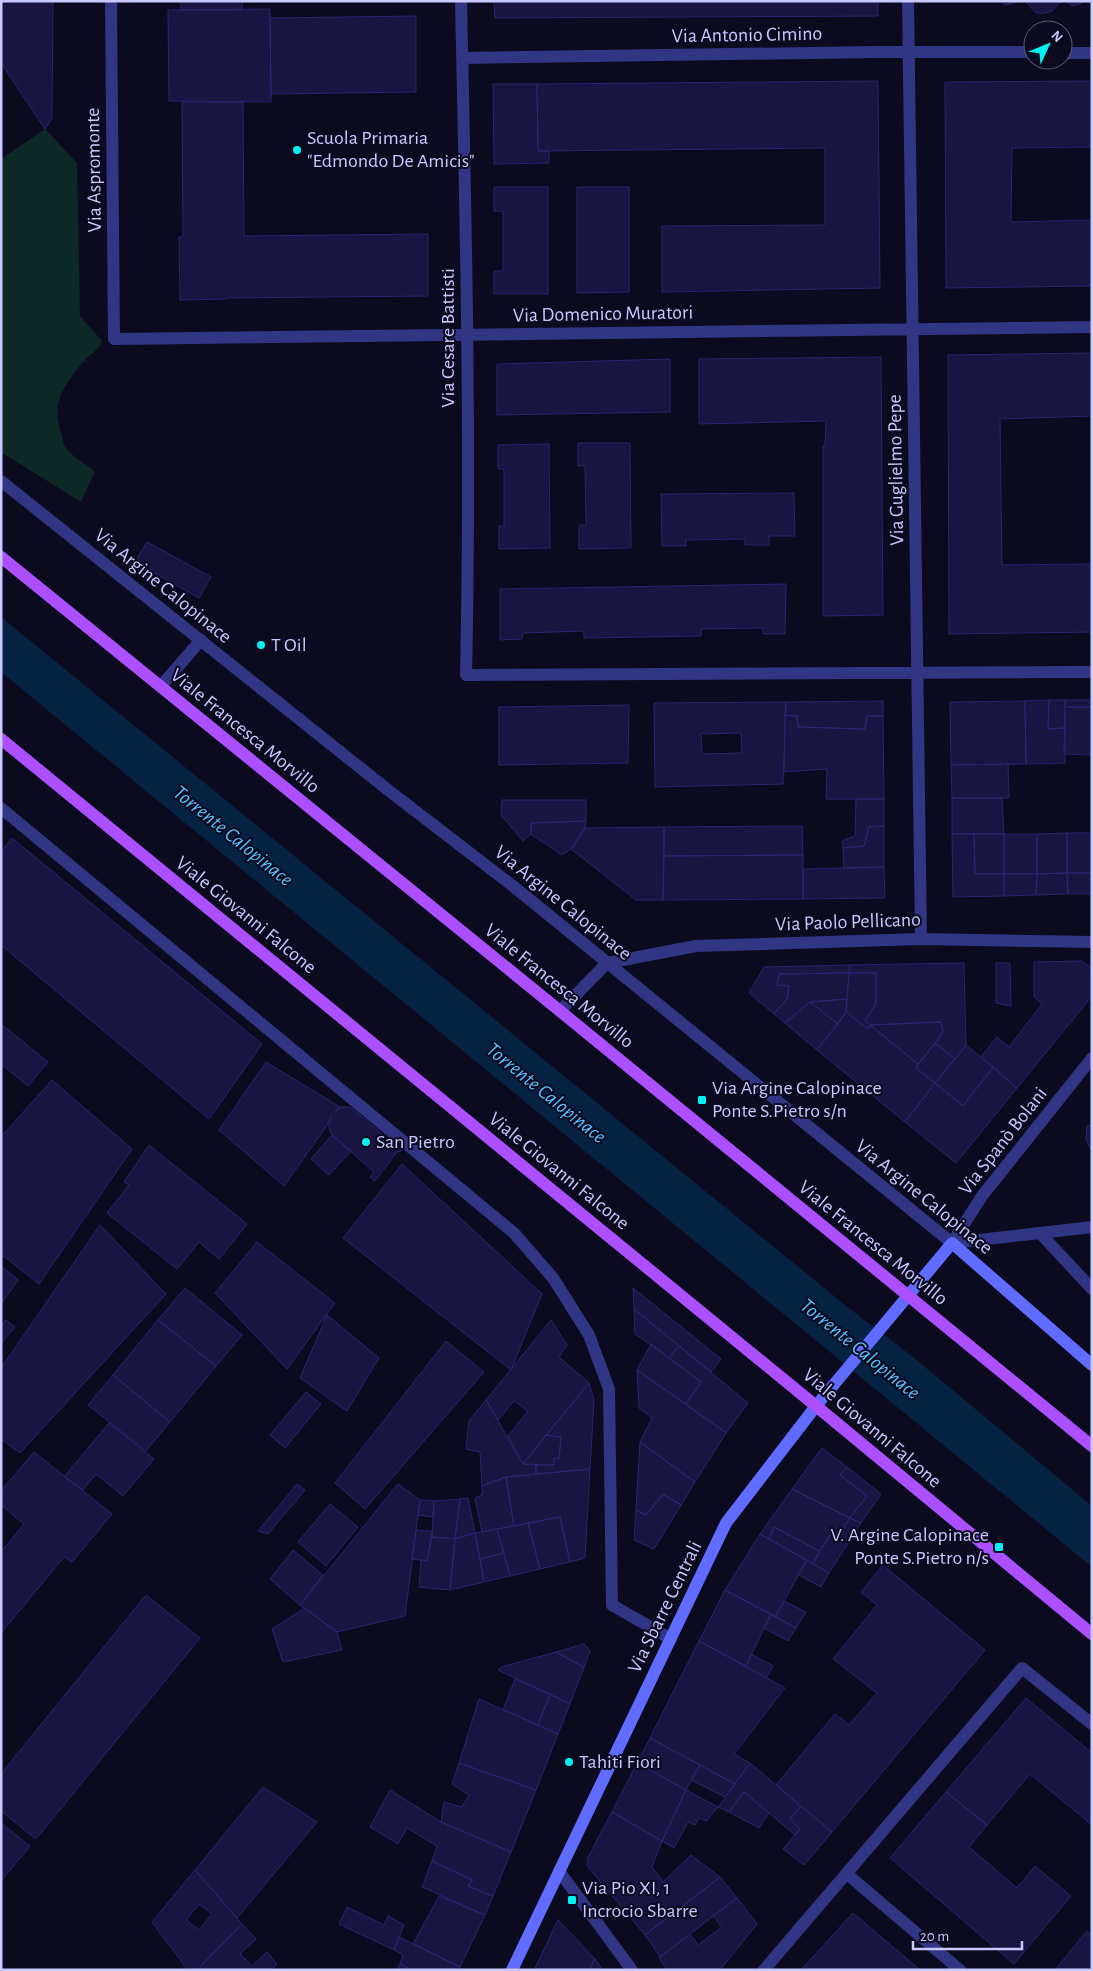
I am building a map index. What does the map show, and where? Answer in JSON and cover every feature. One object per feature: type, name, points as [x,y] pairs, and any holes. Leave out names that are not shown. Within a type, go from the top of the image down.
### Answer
[{"type":"main road","name":"Viale Francesca Morvillo","points":[[1,558],[161,686],[1092,1446]]},
{"type":"main road","name":"Viale Giovanni Falcone","points":[[1,739],[1092,1634]]},
{"type":"street","name":"Via Aspromonte","points":[[111,1],[114,339]]},
{"type":"street","name":"Via Cesare Battisti","points":[[461,1],[468,335],[466,676],[918,673]]},
{"type":"street","name":"Via Guglielmo Pepe","points":[[908,1],[921,938]]},
{"type":"street","name":"Via Antonio Cimino","points":[[462,58],[1023,52]]},
{"type":"street","points":[[1073,53],[1092,53]]},
{"type":"street","name":"Via Domenico Muratori","points":[[114,339],[1092,327]]},
{"type":"street","name":"Via Argine Calopinace","points":[[1,481],[388,790],[513,886],[952,1244],[1092,1366]]},
{"type":"street","points":[[161,686],[201,640]]},
{"type":"street","points":[[918,673],[1092,672]]},
{"type":"street","points":[[1,808],[514,1233],[553,1278],[589,1335],[609,1389],[612,1605],[671,1639]]},
{"type":"street","name":"Via Paolo Pellicano","points":[[607,963],[696,946],[921,938],[1092,942]]},
{"type":"street","points":[[560,1011],[607,963]]},
{"type":"street","name":"Via Spanò Bolani","points":[[908,1296],[952,1244],[982,1196],[1092,1058]]},
{"type":"street","points":[[952,1244],[1092,1227]]},
{"type":"street","points":[[1040,1233],[1092,1290]]},
{"type":"street","name":"Via Sbarre Centrali","points":[[512,1970],[726,1523],[816,1406],[908,1296]]},
{"type":"street","points":[[764,1970],[1022,1668],[1092,1724]]},
{"type":"street","points":[[559,1871],[632,1970]]},
{"type":"street","points":[[846,1874],[960,1970]]},
{"type":"green space","points":[[45,129],[77,163],[80,316],[102,341],[70,379],[61,395],[59,403],[58,421],[65,447],[75,457],[95,471],[81,502],[1,452],[1,159]]},
{"type":"water","name":"Torrente Calopinace","points":[[1,617],[850,1309],[913,1357],[1092,1506],[1092,1567],[1,672]]},
{"type":"building","points":[[1,1],[53,1],[52,118],[45,129],[1,63]]},
{"type":"building","points":[[181,1],[242,1],[242,10],[181,10]]},
{"type":"building","points":[[494,1],[878,1],[878,16],[495,18]]},
{"type":"building","points":[[1000,1],[1018,1],[1006,5]]},
{"type":"building","points":[[1025,1],[1061,1],[1052,11],[1043,14],[1035,12]]},
{"type":"building","points":[[1066,1],[1084,1],[1072,6]]},
{"type":"building","points":[[270,9],[271,102],[169,101],[168,10]]},
{"type":"building","points":[[416,16],[416,92],[271,94],[270,18]]},
{"type":"building","points":[[878,81],[880,288],[662,292],[662,226],[825,225],[825,148],[538,151],[537,84]]},
{"type":"building","points":[[1092,81],[1092,147],[1012,148],[1011,222],[1092,220],[1092,286],[946,288],[945,82]]},
{"type":"building","points":[[493,84],[537,84],[538,151],[549,151],[549,163],[494,164]]},
{"type":"building","points":[[182,102],[243,102],[244,236],[428,234],[428,296],[180,300],[179,237],[183,237]]},
{"type":"building","points":[[494,187],[548,187],[548,294],[494,294],[494,271],[503,271],[503,211],[494,211]]},
{"type":"building","points":[[577,187],[629,187],[629,292],[577,293]]},
{"type":"building","points":[[1092,353],[1092,416],[1000,419],[1002,565],[1092,564],[1092,632],[949,634],[948,355]]},
{"type":"building","points":[[881,357],[883,615],[823,616],[823,446],[825,445],[826,421],[699,424],[699,359]]},
{"type":"building","points":[[670,359],[670,412],[497,415],[497,364]]},
{"type":"building","points":[[578,443],[630,443],[631,548],[579,549],[579,525],[586,525],[585,466],[578,466]]},
{"type":"building","points":[[549,444],[550,548],[499,549],[499,526],[504,526],[504,469],[498,469],[498,445]]},
{"type":"building","points":[[794,493],[795,536],[769,536],[769,545],[745,545],[745,539],[686,540],[686,546],[662,546],[661,494]]},
{"type":"building","points":[[147,542],[211,577],[199,598],[135,562]]},
{"type":"building","points":[[786,584],[785,634],[763,634],[763,628],[701,629],[701,636],[584,638],[584,631],[523,633],[522,639],[500,640],[500,589]]},
{"type":"building","points":[[1049,700],[1065,700],[1065,728],[1048,729]]},
{"type":"building","points":[[1049,700],[1048,729],[1065,728],[1065,763],[1026,764],[1025,701]]},
{"type":"building","points":[[1065,700],[1092,700],[1092,707],[1065,707]]},
{"type":"building","points":[[883,701],[883,716],[867,716],[865,729],[798,727],[797,716],[785,715],[786,702]]},
{"type":"building","points":[[1025,701],[1026,764],[951,765],[950,702]]},
{"type":"building","points":[[786,702],[783,784],[655,787],[654,703]],"holes":[[[741,733],[742,753],[702,754],[701,734]]]},
{"type":"building","points":[[629,705],[628,763],[499,765],[499,707]]},
{"type":"building","points":[[1065,707],[1092,707],[1092,755],[1064,754]]},
{"type":"building","points":[[785,715],[797,716],[798,727],[865,729],[867,716],[883,716],[884,799],[826,799],[827,769],[784,772]]},
{"type":"building","points":[[1008,764],[1009,798],[952,798],[951,765]]},
{"type":"building","points":[[952,798],[1002,798],[1004,834],[952,834]]},
{"type":"building","points":[[856,799],[884,799],[884,826],[869,827],[864,846],[843,848],[842,841],[855,836]]},
{"type":"building","points":[[502,800],[586,800],[586,821],[531,823],[531,834],[523,841],[501,815]]},
{"type":"building","points":[[586,821],[585,828],[571,849],[562,855],[531,834],[531,823]]},
{"type":"building","points":[[802,826],[803,855],[664,856],[664,827]]},
{"type":"building","points":[[884,826],[884,867],[844,868],[843,848],[864,846],[869,827]]},
{"type":"building","points":[[664,827],[663,900],[636,900],[571,849],[585,828]]},
{"type":"building","points":[[1067,833],[1067,873],[1037,874],[1037,834]]},
{"type":"building","points":[[1067,833],[1092,833],[1092,873],[1067,873]]},
{"type":"building","points":[[952,834],[974,834],[975,874],[1004,874],[1004,896],[953,897]]},
{"type":"building","points":[[974,834],[1004,834],[1004,874],[975,874]]},
{"type":"building","points":[[1004,834],[1037,834],[1037,874],[1004,874]]},
{"type":"building","points":[[12,838],[262,1044],[209,1119],[1,945],[1,852]]},
{"type":"building","points":[[803,855],[803,899],[663,900],[664,856]]},
{"type":"building","points":[[884,867],[885,898],[803,899],[803,869]]},
{"type":"building","points":[[1067,873],[1092,873],[1092,894],[1068,894]]},
{"type":"building","points":[[1067,873],[1068,894],[1036,895],[1037,874]]},
{"type":"building","points":[[1004,874],[1037,874],[1036,895],[1004,896]]},
{"type":"building","points":[[1082,961],[1092,969],[1092,996],[1017,1088],[981,1057],[997,1037],[1009,1047],[1042,1004],[1034,997],[1034,962]]},
{"type":"building","points":[[964,963],[966,1045],[955,1059],[935,1043],[943,1030],[941,1022],[870,1025],[865,1020],[876,1004],[876,973],[849,973],[850,965]]},
{"type":"building","points":[[996,963],[1010,963],[1011,1006],[996,1003]]},
{"type":"building","points":[[850,965],[849,973],[779,974],[777,985],[789,986],[787,999],[774,1014],[749,993],[764,967]]},
{"type":"building","points":[[849,973],[876,973],[876,1004],[865,1020],[870,1025],[868,1029],[846,1012]]},
{"type":"building","points":[[849,973],[847,999],[810,1002],[785,1023],[774,1014],[787,999],[789,986],[777,985],[779,974]]},
{"type":"building","points":[[847,999],[846,1012],[838,1024],[810,1002]]},
{"type":"building","points":[[810,1002],[838,1024],[817,1050],[785,1023]]},
{"type":"building","points":[[846,1012],[868,1029],[870,1025],[918,1064],[916,1068],[935,1083],[905,1122],[817,1050]]},
{"type":"building","points":[[941,1022],[943,1030],[940,1037],[918,1064],[870,1025]]},
{"type":"building","points":[[1,1024],[48,1062],[28,1086],[1,1064]]},
{"type":"building","points":[[935,1043],[955,1059],[935,1083],[916,1068]]},
{"type":"building","points":[[966,1045],[993,1067],[963,1106],[935,1083]]},
{"type":"building","points":[[266,1062],[340,1107],[284,1186],[219,1130]]},
{"type":"building","points":[[993,1067],[1017,1088],[956,1163],[905,1122],[935,1083],[963,1106]]},
{"type":"building","points":[[52,1080],[132,1149],[39,1284],[1,1254],[1,1137]]},
{"type":"building","name":"San Pietro","points":[[340,1107],[353,1109],[395,1145],[400,1140],[406,1144],[400,1152],[398,1151],[375,1181],[370,1177],[374,1172],[332,1135],[329,1121],[332,1114]]},
{"type":"building","points":[[1092,1125],[1092,1151],[1086,1140],[1087,1126]]},
{"type":"building","points":[[332,1135],[351,1151],[329,1175],[311,1159]]},
{"type":"building","points":[[149,1145],[247,1224],[219,1259],[199,1242],[177,1269],[107,1213],[129,1185],[124,1182]]},
{"type":"building","points":[[402,1164],[542,1294],[511,1370],[343,1238]]},
{"type":"building","points":[[100,1225],[166,1294],[20,1453],[1,1439],[1,1368]]},
{"type":"building","points":[[257,1242],[335,1303],[287,1369],[215,1293]]},
{"type":"building","points":[[1,1266],[18,1280],[1,1304]]},
{"type":"building","points":[[185,1288],[242,1335],[216,1366],[158,1320]]},
{"type":"building","points":[[633,1288],[721,1359],[711,1372],[634,1309]]},
{"type":"building","points":[[634,1309],[679,1346],[669,1358],[635,1334]]},
{"type":"building","points":[[327,1315],[379,1358],[347,1411],[300,1378]]},
{"type":"building","points":[[6,1320],[15,1327],[1,1343],[1,1325]]},
{"type":"building","points":[[158,1320],[216,1366],[170,1422],[113,1375]]},
{"type":"building","points":[[551,1320],[567,1345],[559,1357],[589,1383],[523,1464],[508,1436],[528,1411],[514,1401],[498,1420],[486,1400]]},
{"type":"building","points":[[446,1341],[484,1372],[365,1509],[335,1483]]},
{"type":"building","points":[[651,1344],[701,1382],[686,1404],[637,1370]]},
{"type":"building","points":[[679,1346],[748,1403],[726,1433],[686,1404],[701,1382],[669,1358]]},
{"type":"building","points":[[637,1370],[726,1433],[695,1482],[640,1442],[652,1418],[639,1408]]},
{"type":"building","points":[[113,1375],[170,1422],[146,1451],[88,1405]]},
{"type":"building","points":[[589,1383],[594,1400],[590,1469],[536,1474],[536,1465],[554,1465],[554,1458],[559,1459],[561,1437],[546,1435]]},
{"type":"building","points":[[306,1392],[321,1404],[285,1448],[270,1435]]},
{"type":"building","points":[[486,1400],[523,1464],[536,1465],[536,1474],[506,1477],[482,1486],[480,1452],[466,1449],[469,1421]]},
{"type":"building","points":[[109,1423],[154,1459],[123,1496],[96,1474],[83,1490],[64,1477]]},
{"type":"building","points":[[546,1435],[561,1437],[559,1459],[554,1458],[554,1465],[523,1464]]},
{"type":"building","points":[[640,1442],[695,1482],[681,1505],[663,1494],[646,1515],[636,1510]]},
{"type":"building","points":[[822,1448],[847,1467],[840,1475],[867,1496],[850,1518],[792,1489]]},
{"type":"building","points":[[34,1452],[112,1514],[72,1562],[64,1557],[1,1633],[1,1552],[24,1524],[1,1505],[1,1491]]},
{"type":"building","points":[[847,1467],[881,1494],[861,1523],[850,1518],[867,1496],[840,1475]]},
{"type":"building","points":[[590,1469],[585,1558],[570,1562],[560,1517],[514,1526],[506,1477]]},
{"type":"building","points":[[506,1477],[514,1526],[482,1532],[475,1498],[482,1495],[482,1486]]},
{"type":"building","points":[[297,1484],[305,1490],[268,1534],[258,1531]]},
{"type":"building","points":[[398,1484],[420,1500],[405,1616],[337,1632],[300,1605]]},
{"type":"building","points":[[792,1489],[850,1518],[836,1539],[831,1534],[819,1551],[774,1527],[769,1539],[760,1534]]},
{"type":"building","points":[[663,1494],[681,1505],[654,1549],[634,1540],[636,1510],[646,1515]]},
{"type":"building","points":[[468,1498],[475,1533],[455,1539],[460,1499]]},
{"type":"building","points":[[460,1499],[455,1539],[432,1537],[434,1501]]},
{"type":"building","points":[[420,1500],[434,1501],[433,1517],[418,1515]]},
{"type":"building","points":[[330,1504],[358,1527],[326,1566],[298,1542]]},
{"type":"building","points":[[560,1517],[570,1562],[540,1569],[528,1523]]},
{"type":"building","points":[[850,1518],[861,1523],[829,1573],[813,1564],[831,1534],[836,1539]]},
{"type":"building","points":[[528,1523],[540,1569],[510,1576],[497,1529]]},
{"type":"building","points":[[774,1527],[819,1551],[813,1564],[769,1539]]},
{"type":"building","points":[[497,1529],[504,1553],[480,1559],[475,1533]]},
{"type":"building","points":[[416,1530],[432,1531],[427,1561],[412,1559]]},
{"type":"building","points":[[475,1533],[484,1582],[450,1590],[455,1539]]},
{"type":"building","points":[[760,1534],[807,1560],[775,1617],[725,1590]]},
{"type":"building","points":[[432,1537],[455,1539],[450,1590],[419,1587],[421,1560],[427,1561]]},
{"type":"building","points":[[293,1550],[323,1575],[300,1605],[270,1579]]},
{"type":"building","points":[[504,1553],[510,1576],[484,1582],[480,1559]]},
{"type":"building","points":[[807,1560],[829,1573],[821,1587],[797,1574]]},
{"type":"building","points":[[883,1565],[985,1650],[832,1832],[776,1785],[835,1714],[849,1725],[877,1693],[833,1659],[877,1605],[861,1592]]},
{"type":"building","points":[[725,1590],[771,1614],[746,1666],[699,1641]]},
{"type":"building","points":[[146,1595],[200,1638],[36,1839],[1,1811],[1,1774]]},
{"type":"building","points":[[784,1601],[806,1612],[796,1628],[775,1617]]},
{"type":"building","points":[[305,1608],[337,1632],[342,1650],[283,1662],[272,1629]]},
{"type":"building","points":[[771,1614],[796,1628],[788,1641],[764,1628]]},
{"type":"building","points":[[699,1641],[785,1688],[734,1754],[750,1763],[735,1784],[650,1738]]},
{"type":"building","points":[[584,1644],[590,1651],[584,1667],[556,1652]]},
{"type":"building","points":[[556,1652],[584,1667],[570,1704],[498,1670],[501,1667]]},
{"type":"building","points":[[751,1654],[773,1666],[766,1678],[746,1666]]},
{"type":"building","points":[[515,1679],[550,1694],[538,1725],[503,1710]]},
{"type":"building","points":[[550,1694],[570,1704],[558,1734],[538,1725]]},
{"type":"building","points":[[1026,1698],[1092,1753],[1092,1825],[1030,1774],[987,1825],[946,1792]]},
{"type":"building","points":[[479,1699],[558,1734],[536,1790],[459,1763]]},
{"type":"building","points":[[650,1738],[700,1765],[686,1790],[637,1763]]},
{"type":"building","points":[[459,1763],[536,1790],[511,1852],[441,1822],[444,1802],[462,1807],[469,1795],[452,1784]]},
{"type":"building","points":[[637,1763],[686,1790],[662,1841],[612,1812]]},
{"type":"building","points":[[750,1763],[801,1806],[790,1819],[800,1829],[795,1835],[744,1792],[729,1812],[718,1807]]},
{"type":"building","points":[[700,1765],[735,1784],[725,1797],[691,1780]]},
{"type":"building","points":[[263,1787],[317,1822],[237,1918],[195,1870]]},
{"type":"building","points":[[390,1790],[441,1822],[511,1852],[493,1896],[468,1886],[472,1880],[432,1861],[437,1846],[407,1828],[398,1844],[370,1827]]},
{"type":"building","points":[[686,1790],[718,1807],[707,1821],[699,1818],[695,1825],[688,1822],[674,1848],[662,1841]]},
{"type":"building","points":[[744,1792],[769,1813],[759,1828],[729,1812]]},
{"type":"building","points":[[946,1792],[987,1825],[969,1847],[1017,1888],[1035,1866],[1071,1896],[1014,1964],[890,1858]]},
{"type":"building","points":[[801,1806],[832,1832],[804,1865],[783,1849],[800,1829],[790,1819]]},
{"type":"building","points":[[612,1812],[662,1841],[652,1867],[663,1882],[691,1855],[720,1877],[645,1935],[588,1867],[587,1859]]},
{"type":"building","points":[[1,1823],[30,1846],[1,1881]]},
{"type":"building","points":[[432,1861],[472,1880],[468,1886],[493,1896],[485,1915],[422,1887]]},
{"type":"building","points":[[195,1870],[242,1924],[197,1970],[188,1970],[152,1922]],"holes":[[[199,1904],[212,1914],[199,1930],[186,1920]]]},
{"type":"building","points":[[720,1877],[737,1898],[660,1957],[645,1935]]},
{"type":"building","points":[[439,1896],[485,1915],[460,1967],[413,1944]]},
{"type":"building","points":[[737,1898],[757,1924],[720,1970],[667,1970],[659,1958],[690,1934],[698,1945],[722,1927],[713,1916]]},
{"type":"building","points":[[347,1907],[384,1925],[388,1916],[404,1925],[394,1950],[339,1924]]},
{"type":"building","points":[[853,1913],[920,1970],[801,1970]]},
{"type":"building","points":[[558,1920],[595,1959],[589,1970],[534,1970]]},
{"type":"building","points":[[242,1924],[256,1939],[240,1954],[252,1966],[267,1952],[277,1964],[271,1970],[197,1970]]},
{"type":"building","points":[[1087,1931],[1092,1935],[1092,1967],[1090,1970],[1055,1970]]},
{"type":"building","points":[[399,1937],[460,1967],[459,1970],[412,1970],[400,1964],[403,1955],[394,1950]]},
{"type":"building","points":[[595,1959],[597,1961],[602,1970],[589,1970]]},
{"type":"building","points":[[400,1964],[412,1970],[397,1970]]},
{"type":"place","name":"Scuola Primaria \"Edmondo De Amicis\"","points":[[297,150]]},
{"type":"place","name":"T Oil","points":[[261,645]]},
{"type":"place","name":"Via Argine Calopinace Ponte S.Pietro s/n","points":[[702,1100]]},
{"type":"place","name":"San Pietro","points":[[366,1142]]},
{"type":"place","name":"V. Argine Calopinace Ponte S.Pietro n/s","points":[[999,1547]]},
{"type":"place","name":"Tahiti Fiori","points":[[569,1762]]},
{"type":"place","name":"Via Pio XI, 1 Incrocio Sbarre","points":[[572,1900]]}]
